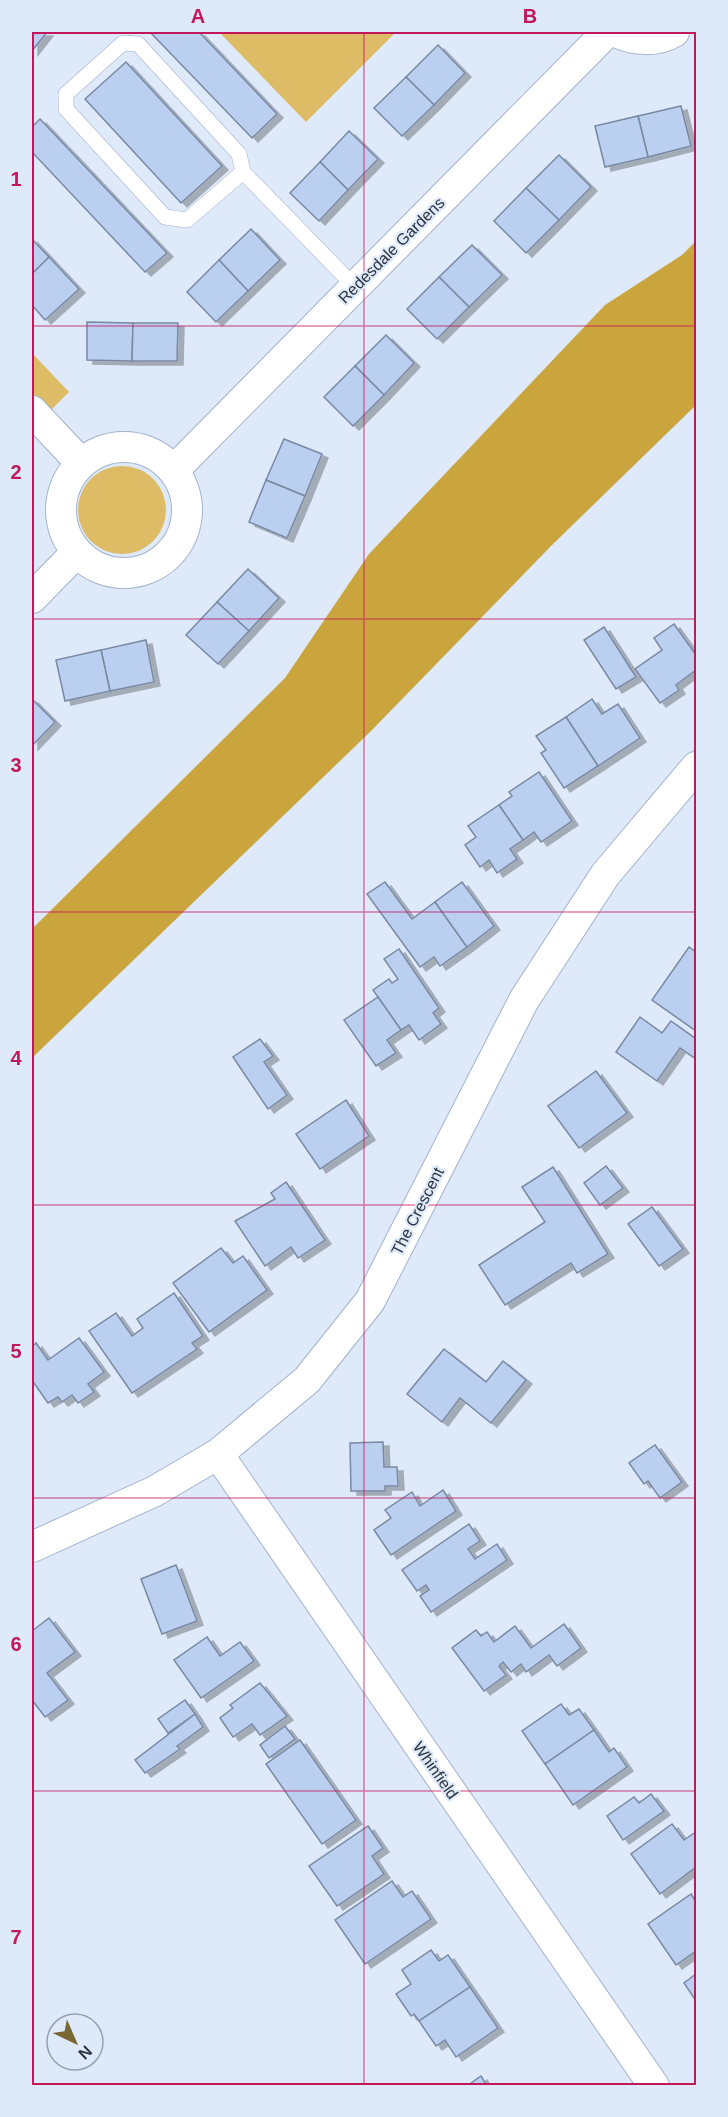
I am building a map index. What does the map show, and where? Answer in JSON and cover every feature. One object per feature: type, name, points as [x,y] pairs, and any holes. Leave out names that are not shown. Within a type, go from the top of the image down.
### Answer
[{"type":"street","name":"Redesdale Gardens","points":[[174,470],[607,32]]},
{"type":"street","points":[[616,32],[646,39],[667,36],[674,32]]},
{"type":"street","points":[[32,411],[81,463]]},
{"type":"street","points":[[111,447],[144,449],[164,459],[174,470],[185,489],[188,514],[183,536],[174,551],[157,565],[140,572],[117,574],[103,571],[76,553],[64,534],[60,514],[66,483],[81,463],[111,447]]},
{"type":"street","points":[[32,598],[76,553]]},
{"type":"street","name":"The Crescent","points":[[32,1547],[155,1491],[218,1455],[307,1380],[370,1301],[525,1000],[604,875],[696,767]]},
{"type":"street","name":"Whinfield","points":[[218,1455],[654,2085]]},
{"type":"lane","points":[[243,172],[186,220],[165,217],[66,109],[66,94],[123,43],[138,44],[239,154],[243,172],[355,287]]},
{"type":"shaded area","points":[[219,32],[396,32],[306,122]]},
{"type":"shaded area","points":[[696,241],[696,405],[551,546],[370,732],[32,1058],[32,929],[285,678],[369,554],[605,305],[682,255]]},
{"type":"shaded area","points":[[32,353],[69,392],[32,429]]},
{"type":"shaded area","points":[[122,466],[139,469],[153,479],[163,493],[166,510],[163,527],[153,541],[139,551],[122,554],[105,551],[91,541],[81,527],[78,510],[81,493],[91,479],[105,469]]},
{"type":"building","points":[[32,32],[47,32],[32,51]]},
{"type":"building","points":[[150,32],[199,32],[277,114],[252,138]]},
{"type":"building","points":[[438,45],[465,73],[434,105],[406,77]]},
{"type":"building","points":[[126,62],[222,166],[181,203],[85,99]]},
{"type":"building","points":[[406,77],[434,105],[402,136],[374,108]]},
{"type":"building","points":[[681,106],[691,146],[648,157],[638,116]]},
{"type":"building","points":[[638,116],[648,157],[605,167],[595,126]]},
{"type":"building","points":[[40,119],[167,253],[145,272],[32,152],[32,127]]},
{"type":"building","points":[[349,131],[378,159],[348,190],[320,162]]},
{"type":"building","points":[[559,155],[591,187],[559,220],[526,188]]},
{"type":"building","points":[[320,162],[348,190],[319,221],[290,193]]},
{"type":"building","points":[[526,188],[559,220],[526,253],[494,221]]},
{"type":"building","points":[[251,229],[280,260],[248,291],[219,260]]},
{"type":"building","points":[[32,239],[49,257],[32,274]]},
{"type":"building","points":[[472,245],[502,275],[469,307],[439,277]]},
{"type":"building","points":[[49,257],[79,289],[45,320],[32,305],[32,274]]},
{"type":"building","points":[[219,260],[248,291],[216,322],[187,292]]},
{"type":"building","points":[[439,277],[469,307],[437,339],[407,309]]},
{"type":"building","points":[[87,322],[133,323],[132,361],[87,360]]},
{"type":"building","points":[[133,323],[178,323],[177,361],[132,361]]},
{"type":"building","points":[[386,335],[414,363],[384,395],[355,366]]},
{"type":"building","points":[[355,366],[384,395],[353,426],[324,397]]},
{"type":"building","points":[[284,439],[322,454],[305,496],[266,480]]},
{"type":"building","points":[[266,480],[305,496],[287,538],[249,522]]},
{"type":"building","points":[[248,569],[279,598],[249,631],[217,602]]},
{"type":"building","points":[[217,602],[249,631],[218,664],[186,635]]},
{"type":"building","points":[[674,624],[696,655],[696,670],[676,685],[679,690],[660,703],[635,669],[662,650],[654,638]]},
{"type":"building","points":[[604,627],[636,677],[616,689],[584,640]]},
{"type":"building","points":[[146,640],[154,682],[110,691],[101,650]]},
{"type":"building","points":[[101,650],[110,691],[65,701],[56,660]]},
{"type":"building","points":[[32,699],[55,722],[32,746]]},
{"type":"building","points":[[592,699],[602,714],[618,704],[640,738],[598,766],[566,717]]},
{"type":"building","points":[[566,717],[598,766],[564,788],[541,753],[546,750],[536,736]]},
{"type":"building","points":[[539,772],[572,821],[541,842],[534,832],[523,840],[499,805],[512,796],[509,792]]},
{"type":"building","points":[[499,805],[523,840],[510,849],[517,859],[497,873],[489,860],[480,867],[465,845],[476,837],[468,826]]},
{"type":"building","points":[[385,882],[412,919],[435,902],[467,947],[440,966],[434,957],[420,967],[367,894]]},
{"type":"building","points":[[462,882],[494,926],[467,947],[435,902]]},
{"type":"building","points":[[689,947],[696,952],[696,1031],[652,1000]]},
{"type":"building","points":[[399,949],[439,1008],[433,1013],[441,1024],[419,1040],[409,1025],[401,1030],[373,990],[389,979],[392,983],[398,979],[384,959]]},
{"type":"building","points":[[378,997],[401,1030],[387,1040],[396,1053],[376,1066],[344,1020]]},
{"type":"building","points":[[640,1017],[662,1033],[671,1021],[696,1039],[696,1059],[680,1048],[657,1081],[616,1052]]},
{"type":"building","points":[[260,1039],[273,1056],[264,1062],[287,1095],[268,1109],[233,1057]]},
{"type":"building","points":[[596,1071],[627,1113],[579,1148],[548,1106]]},
{"type":"building","points":[[346,1100],[369,1136],[320,1169],[296,1134]]},
{"type":"building","points":[[606,1166],[623,1188],[600,1205],[584,1183]]},
{"type":"building","points":[[553,1167],[608,1254],[577,1273],[571,1263],[505,1305],[479,1265],[545,1222],[522,1187]]},
{"type":"building","points":[[286,1182],[325,1240],[298,1258],[291,1247],[265,1266],[235,1221],[275,1199],[271,1193]]},
{"type":"building","points":[[652,1207],[683,1249],[659,1266],[628,1224]]},
{"type":"building","points":[[221,1248],[233,1263],[243,1256],[267,1290],[209,1332],[173,1283]]},
{"type":"building","points":[[174,1293],[203,1336],[192,1343],[197,1349],[132,1393],[89,1331],[116,1313],[132,1336],[143,1328],[137,1319]]},
{"type":"building","points":[[79,1338],[104,1372],[88,1384],[94,1392],[78,1403],[72,1395],[62,1402],[58,1397],[48,1403],[34,1383],[32,1385],[32,1347],[36,1343],[48,1360]]},
{"type":"building","points":[[444,1349],[486,1382],[503,1361],[526,1380],[491,1423],[460,1398],[442,1422],[407,1394]]},
{"type":"building","points":[[383,1442],[384,1467],[397,1467],[398,1486],[385,1486],[385,1491],[351,1491],[350,1443]]},
{"type":"building","points":[[655,1445],[682,1482],[660,1498],[648,1481],[644,1484],[629,1463]]},
{"type":"building","points":[[443,1490],[456,1511],[391,1555],[374,1530],[391,1518],[385,1510],[412,1492],[420,1506]]},
{"type":"building","points":[[469,1524],[480,1541],[468,1549],[475,1559],[497,1544],[507,1560],[431,1612],[420,1596],[429,1590],[426,1585],[417,1591],[402,1570]]},
{"type":"building","points":[[176,1565],[197,1621],[162,1634],[141,1579]]},
{"type":"building","points":[[49,1618],[75,1652],[47,1673],[68,1700],[45,1717],[32,1700],[32,1631]]},
{"type":"building","points":[[564,1624],[581,1648],[557,1666],[549,1655],[526,1672],[521,1664],[511,1672],[503,1662],[499,1666],[506,1675],[484,1691],[452,1648],[476,1630],[481,1636],[487,1632],[494,1642],[515,1626],[531,1648]]},
{"type":"building","points":[[207,1637],[220,1656],[240,1642],[254,1661],[201,1698],[174,1660]]},
{"type":"building","points":[[260,1683],[287,1716],[260,1735],[252,1724],[233,1737],[220,1718],[233,1708],[230,1705]]},
{"type":"building","points":[[185,1700],[195,1714],[168,1733],[158,1719]]},
{"type":"building","points":[[561,1704],[569,1715],[579,1709],[594,1730],[545,1764],[522,1731]]},
{"type":"building","points":[[195,1714],[203,1727],[177,1746],[180,1749],[145,1773],[135,1760]]},
{"type":"building","points":[[285,1726],[295,1739],[269,1758],[260,1745]]},
{"type":"building","points":[[594,1730],[609,1752],[614,1748],[627,1767],[573,1805],[545,1764]]},
{"type":"building","points":[[300,1740],[356,1820],[322,1844],[266,1764]]},
{"type":"building","points":[[651,1794],[664,1811],[623,1840],[607,1816],[634,1797],[639,1803]]},
{"type":"building","points":[[672,1824],[684,1840],[696,1832],[696,1867],[660,1894],[631,1854]]},
{"type":"building","points":[[368,1826],[383,1848],[372,1856],[384,1874],[337,1906],[309,1866]]},
{"type":"building","points":[[392,1881],[403,1897],[412,1891],[431,1919],[365,1964],[335,1920]]},
{"type":"building","points":[[691,1894],[696,1902],[696,1951],[676,1965],[648,1924]]},
{"type":"building","points":[[431,1950],[439,1961],[448,1955],[470,1987],[419,2021],[414,2014],[411,2016],[396,1994],[411,1984],[402,1970]]},
{"type":"building","points":[[696,1974],[696,2001],[684,1983]]},
{"type":"building","points":[[470,1987],[498,2028],[456,2057],[445,2040],[436,2046],[419,2021]]},
{"type":"building","points":[[481,2076],[487,2086],[467,2086]]}]
